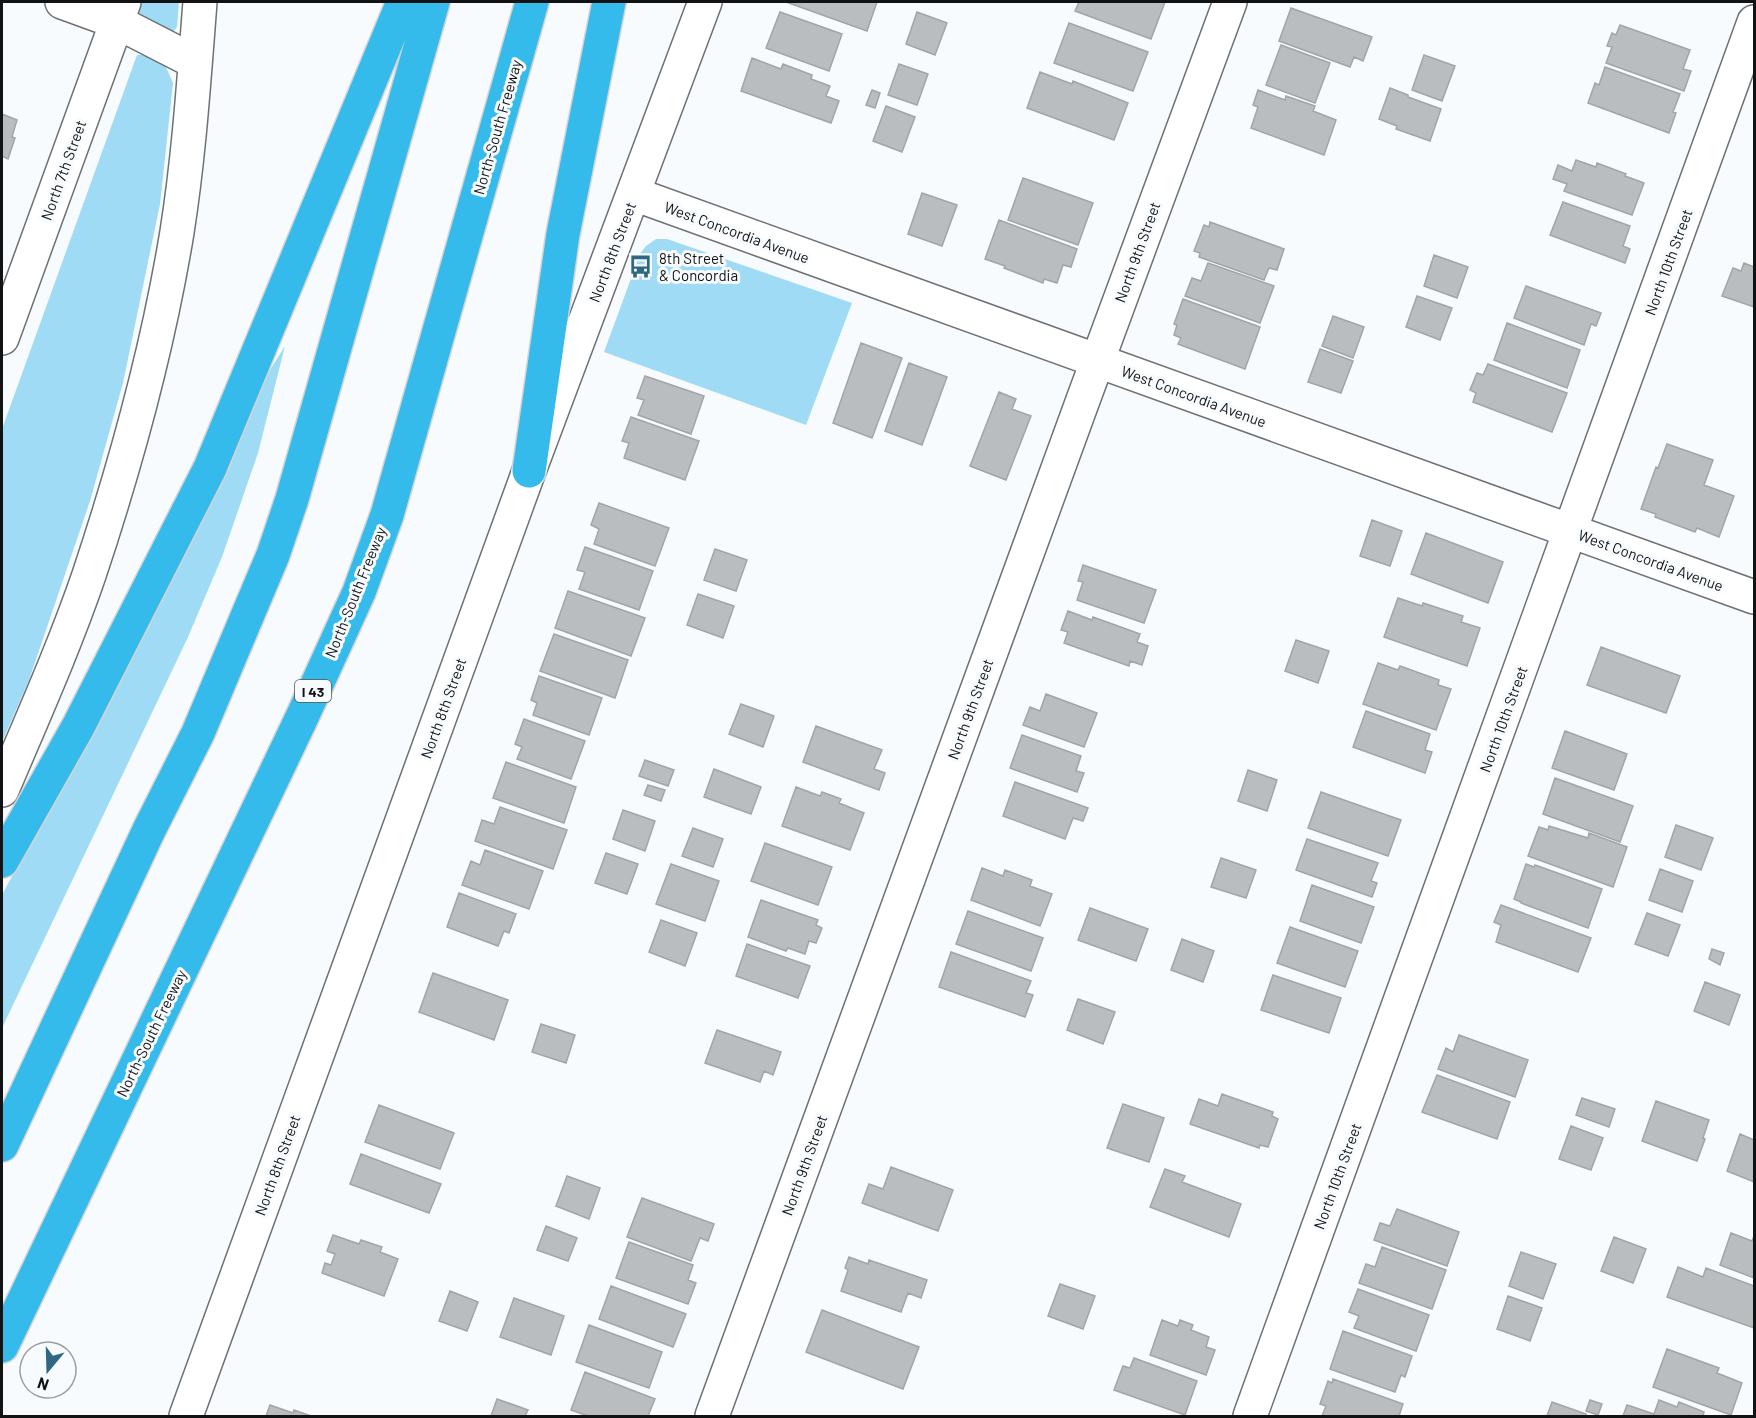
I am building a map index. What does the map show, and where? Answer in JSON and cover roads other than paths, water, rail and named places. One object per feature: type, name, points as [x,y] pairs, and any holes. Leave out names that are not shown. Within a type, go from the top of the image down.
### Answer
[{"type":"highway","points":[[2,861],[78,727],[210,468],[403,2]]},
{"type":"highway","points":[[2,1145],[149,830],[198,733],[273,555],[292,499],[433,2]]},
{"type":"highway","name":"North-South Freeway","points":[[2,1346],[303,715],[359,592],[387,515],[532,2]]},
{"type":"highway","points":[[529,471],[563,234],[609,2]]},
{"type":"street","points":[[62,2],[120,12],[195,62]]},
{"type":"street","points":[[2,790],[53,671],[85,586],[129,444],[160,320],[177,232],[189,145],[200,2]]},
{"type":"street","name":"North 8th Street","points":[[186,1416],[529,471],[705,2]]},
{"type":"street","name":"North 9th Street","points":[[712,1416],[1230,2]]},
{"type":"street","name":"North 7th Street","points":[[2,338],[120,12]]},
{"type":"street","name":"North 10th Street","points":[[1250,1416],[1755,22]]},
{"type":"street","name":"West Concordia Avenue","points":[[633,195],[1755,597]]},
{"type":"place","name":"8th Street & Concordia","points":[[641,267]]}]
